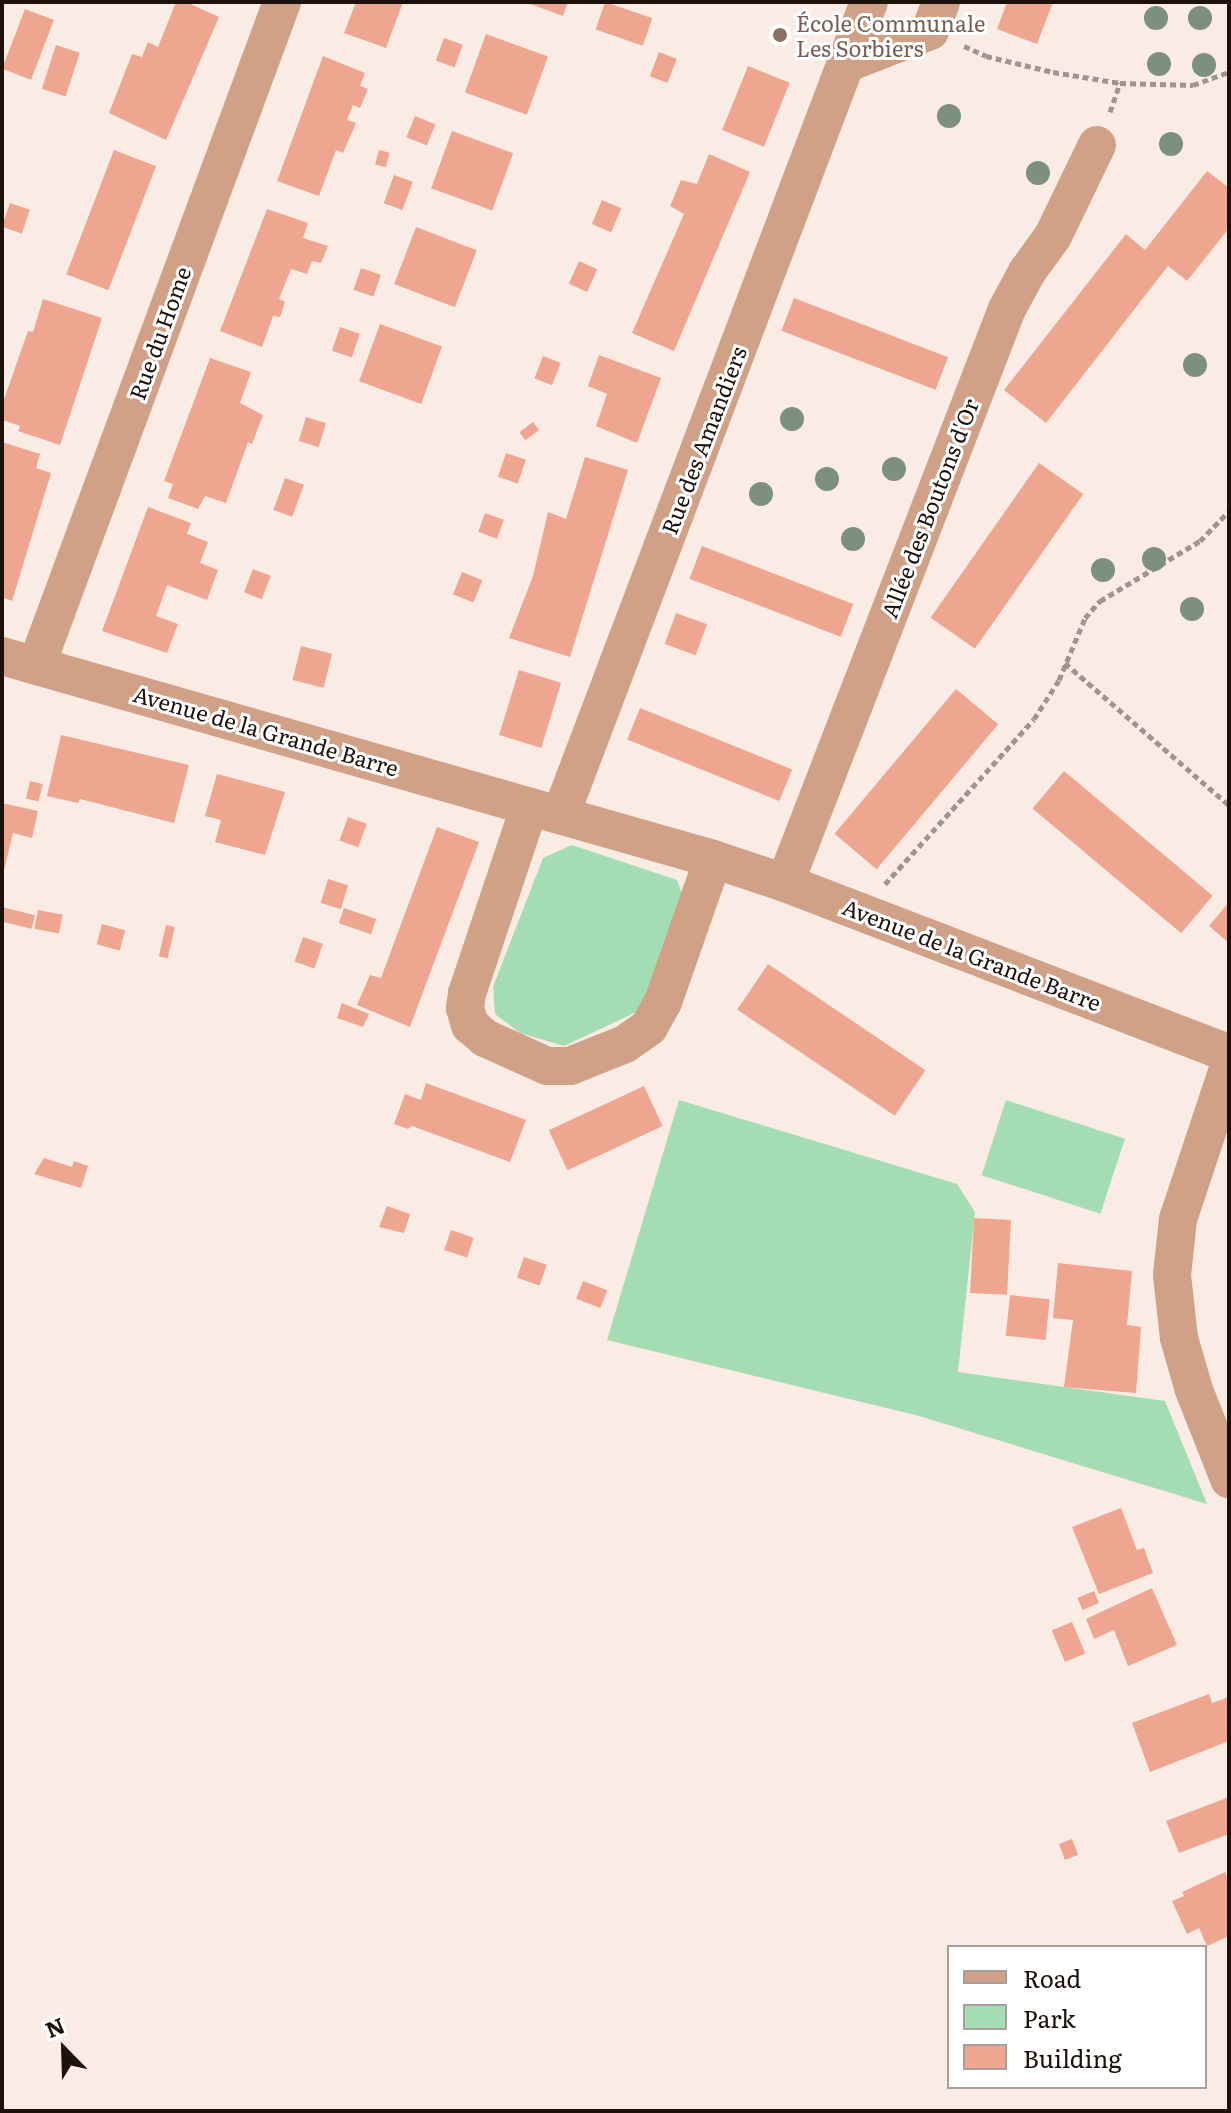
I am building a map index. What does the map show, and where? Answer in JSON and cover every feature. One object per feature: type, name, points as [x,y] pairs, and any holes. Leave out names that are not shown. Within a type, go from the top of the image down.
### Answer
[{"type":"street","name":"Rue du Home","points":[[20,660],[282,2]]},
{"type":"street","name":"Rue des Amandiers","points":[[545,811],[869,2]]},
{"type":"street","points":[[845,64],[936,16]]},
{"type":"street","name":"Allée des Boutons d'Or","points":[[785,883],[1007,309],[1027,272],[1053,236],[1097,145]]},
{"type":"street","name":"Avenue de la Grande Barre","points":[[20,660],[713,859],[860,911],[1229,1053]]},
{"type":"street","points":[[545,811],[467,993],[465,1008],[470,1025],[485,1038],[547,1066],[570,1066],[625,1044],[649,1027],[663,1002],[713,859]]},
{"type":"street","points":[[1229,1066],[1178,1219],[1172,1275],[1179,1338],[1190,1377],[1229,1479]]},
{"type":"path","points":[[936,16],[986,56],[1120,83],[1193,85],[1229,72]]},
{"type":"path","points":[[860,911],[1034,719],[1065,663],[1085,618],[1100,601],[1200,541],[1229,511]]},
{"type":"path","points":[[1065,663],[1229,805]]},
{"type":"green space","points":[[572,845],[677,880],[685,902],[643,1009],[564,1046],[520,1033],[495,1014],[493,987],[543,858]]},
{"type":"green space","points":[[679,1100],[957,1184],[975,1212],[958,1372],[1165,1401],[1207,1504],[919,1416],[607,1340]]},
{"type":"green space","points":[[1006,1100],[1125,1139],[1100,1214],[982,1175]]},
{"type":"building","points":[[176,2],[186,2],[219,17],[166,140],[109,113],[132,54],[142,57],[148,42],[158,47]]},
{"type":"building","points":[[356,2],[403,2],[386,48],[344,33]]},
{"type":"building","points":[[525,2],[568,2],[563,16]]},
{"type":"building","points":[[605,2],[652,18],[643,46],[596,29]]},
{"type":"building","points":[[1007,2],[1053,2],[1037,44],[997,29]]},
{"type":"building","points":[[25,9],[54,20],[31,80],[2,69]]},
{"type":"building","points":[[486,34],[548,57],[527,115],[465,92]]},
{"type":"building","points":[[444,38],[463,45],[455,67],[436,61]]},
{"type":"building","points":[[56,45],[80,53],[66,96],[42,89]]},
{"type":"building","points":[[659,52],[677,59],[667,83],[650,76]]},
{"type":"building","points":[[323,56],[365,73],[360,86],[368,89],[360,108],[353,105],[347,120],[356,123],[343,153],[336,150],[319,196],[277,181]]},
{"type":"building","points":[[748,66],[790,83],[764,147],[722,130]]},
{"type":"building","points":[[415,116],[435,124],[427,146],[406,137]]},
{"type":"building","points":[[452,131],[513,153],[492,211],[431,188]]},
{"type":"building","points":[[114,150],[156,166],[108,290],[66,274]]},
{"type":"building","points":[[379,150],[390,153],[386,167],[375,164]]},
{"type":"building","points":[[709,154],[750,172],[674,351],[632,333],[684,214],[670,206],[681,180],[697,184]]},
{"type":"building","points":[[1207,171],[1229,188],[1229,228],[1187,281],[1168,266],[1046,423],[1004,390],[1126,234],[1145,250]]},
{"type":"building","points":[[394,175],[413,182],[403,210],[384,203]]},
{"type":"building","points":[[602,200],[621,208],[611,232],[592,224]]},
{"type":"building","points":[[10,203],[30,210],[22,233],[2,227]]},
{"type":"building","points":[[267,209],[308,223],[303,238],[328,246],[321,263],[312,261],[307,274],[291,269],[279,299],[285,302],[280,317],[273,316],[262,347],[220,331]]},
{"type":"building","points":[[416,227],[477,250],[455,307],[394,284]]},
{"type":"building","points":[[579,261],[597,269],[587,292],[569,284]]},
{"type":"building","points":[[361,268],[381,275],[373,297],[354,290]]},
{"type":"building","points":[[794,298],[948,357],[935,390],[781,331]]},
{"type":"building","points":[[43,299],[102,318],[60,445],[18,431],[20,426],[2,420],[2,405],[28,331],[33,332]]},
{"type":"building","points":[[380,324],[442,347],[421,404],[359,381]]},
{"type":"building","points":[[340,327],[360,334],[352,357],[332,351]]},
{"type":"building","points":[[599,355],[661,378],[637,443],[596,426],[607,394],[588,386]]},
{"type":"building","points":[[543,356],[561,363],[552,385],[534,378]]},
{"type":"building","points":[[210,358],[251,372],[240,403],[263,415],[252,444],[248,442],[226,503],[205,496],[198,509],[168,498],[173,484],[164,481]]},
{"type":"building","points":[[306,417],[326,423],[319,447],[299,441]]},
{"type":"building","points":[[533,422],[539,430],[525,440],[519,432]]},
{"type":"building","points":[[2,442],[40,454],[36,468],[51,473],[12,601],[2,597]]},
{"type":"building","points":[[506,453],[526,460],[518,483],[498,477]]},
{"type":"building","points":[[585,457],[628,470],[570,657],[509,638],[533,576],[548,512],[566,519]]},
{"type":"building","points":[[1039,463],[1083,494],[975,649],[931,618]]},
{"type":"building","points":[[285,478],[304,485],[292,517],[273,510]]},
{"type":"building","points":[[148,507],[191,523],[187,534],[208,542],[200,563],[218,570],[207,600],[167,585],[156,616],[178,624],[167,653],[102,631]]},
{"type":"building","points":[[485,513],[504,520],[497,539],[478,532]]},
{"type":"building","points":[[702,546],[853,604],[841,637],[689,579]]},
{"type":"building","points":[[253,569],[271,576],[262,599],[244,592]]},
{"type":"building","points":[[462,572],[482,580],[473,602],[453,594]]},
{"type":"building","points":[[676,613],[707,624],[696,655],[665,644]]},
{"type":"building","points":[[301,646],[332,654],[324,688],[293,680]]},
{"type":"building","points":[[519,670],[561,683],[541,748],[499,735]]},
{"type":"building","points":[[956,689],[998,724],[877,869],[835,834]]},
{"type":"building","points":[[640,708],[792,769],[779,801],[627,740]]},
{"type":"building","points":[[61,735],[189,765],[174,823],[80,799],[78,803],[47,796]]},
{"type":"building","points":[[1064,771],[1213,896],[1181,933],[1033,809]]},
{"type":"building","points":[[217,774],[285,792],[265,855],[215,842],[221,820],[205,816]]},
{"type":"building","points":[[30,781],[43,784],[39,801],[26,799]]},
{"type":"building","points":[[2,803],[38,811],[32,838],[13,833],[3,874]]},
{"type":"building","points":[[348,817],[367,824],[358,847],[339,840]]},
{"type":"building","points":[[437,827],[479,842],[410,1027],[357,1005],[370,975],[381,978]]},
{"type":"building","points":[[328,879],[348,885],[341,909],[321,903]]},
{"type":"building","points":[[1229,902],[1229,943],[1209,926]]},
{"type":"building","points":[[2,907],[35,915],[32,929],[2,921]]},
{"type":"building","points":[[344,908],[376,919],[371,934],[339,923]]},
{"type":"building","points":[[38,910],[63,915],[59,933],[34,929]]},
{"type":"building","points":[[102,924],[125,930],[120,950],[97,944]]},
{"type":"building","points":[[166,925],[175,927],[168,958],[159,956]]},
{"type":"building","points":[[303,937],[323,944],[314,968],[295,962]]},
{"type":"building","points":[[768,964],[926,1070],[895,1116],[737,1010]]},
{"type":"building","points":[[342,1003],[369,1014],[363,1027],[337,1018]]},
{"type":"building","points":[[426,1083],[526,1120],[510,1162],[412,1126],[408,1129],[394,1124],[405,1094],[421,1100]]},
{"type":"building","points":[[644,1086],[663,1126],[567,1170],[549,1130]]},
{"type":"building","points":[[44,1158],[72,1167],[74,1161],[88,1166],[81,1188],[34,1174]]},
{"type":"building","points":[[387,1206],[410,1214],[404,1233],[379,1227]]},
{"type":"building","points":[[974,1218],[1011,1220],[1007,1295],[970,1293]]},
{"type":"building","points":[[451,1230],[474,1238],[467,1258],[444,1250]]},
{"type":"building","points":[[524,1257],[547,1265],[540,1286],[517,1278]]},
{"type":"building","points":[[1058,1263],[1132,1271],[1127,1325],[1141,1327],[1136,1393],[1064,1387],[1073,1320],[1053,1318]]},
{"type":"building","points":[[583,1281],[607,1290],[600,1308],[576,1299]]},
{"type":"building","points":[[1010,1295],[1050,1299],[1045,1340],[1006,1336]]},
{"type":"building","points":[[1121,1508],[1137,1550],[1144,1548],[1153,1573],[1099,1594],[1072,1527]]},
{"type":"building","points":[[1152,1588],[1177,1645],[1128,1666],[1114,1630],[1094,1639],[1086,1619]]},
{"type":"building","points":[[1094,1591],[1099,1603],[1083,1610],[1077,1598]]},
{"type":"building","points":[[1072,1622],[1085,1653],[1065,1662],[1052,1631]]},
{"type":"building","points":[[1209,1694],[1212,1703],[1229,1697],[1229,1741],[1150,1772],[1132,1723]]},
{"type":"building","points":[[1229,1797],[1229,1834],[1179,1853],[1166,1821]]},
{"type":"building","points":[[1072,1839],[1078,1855],[1065,1860],[1059,1844]]},
{"type":"building","points":[[1225,1872],[1229,1882],[1229,1936],[1207,1946],[1199,1928],[1187,1934],[1172,1901],[1184,1896],[1182,1892]]},
{"type":"place","name":"École Communale Les Sorbiers","points":[[780,35]]}]
